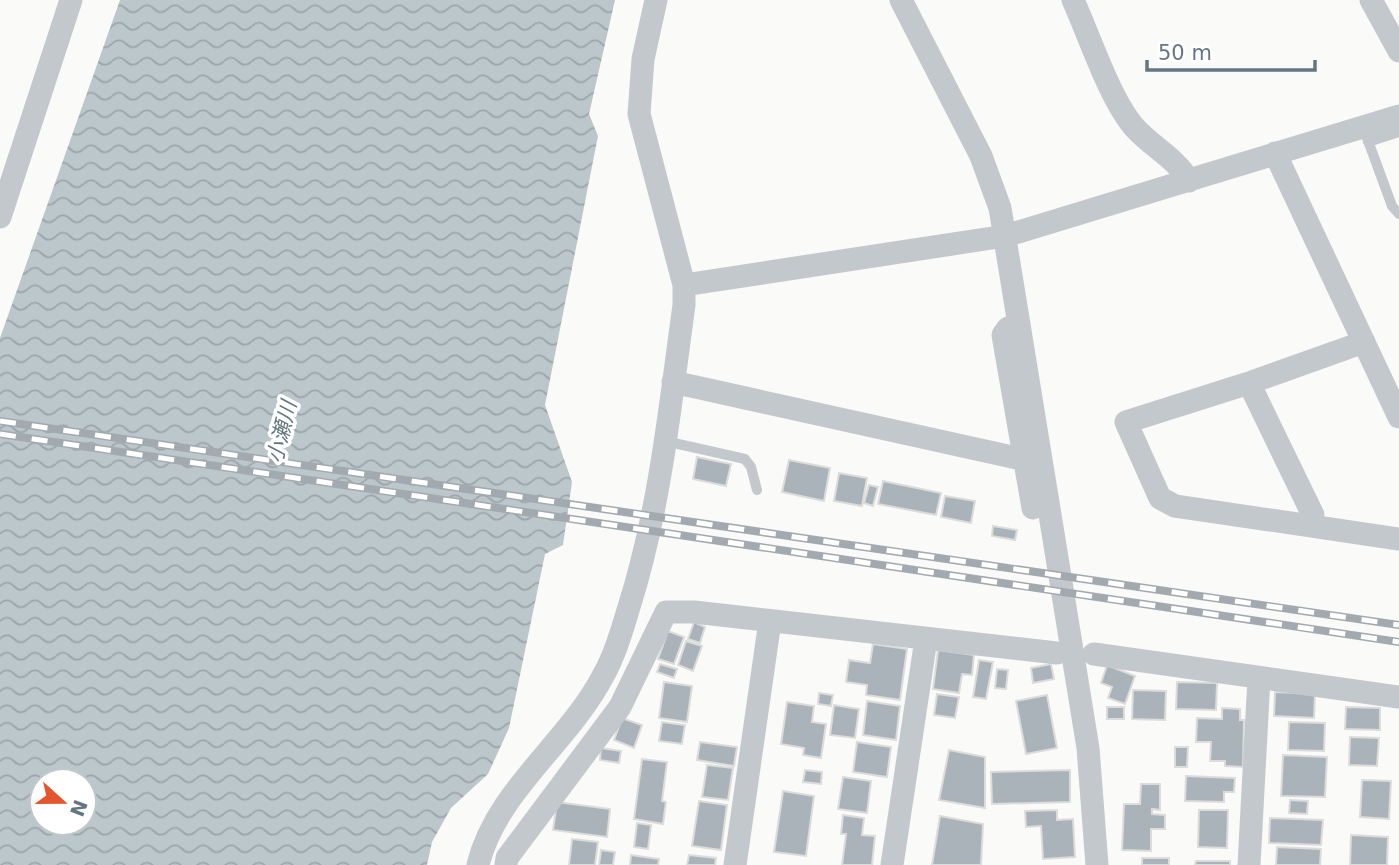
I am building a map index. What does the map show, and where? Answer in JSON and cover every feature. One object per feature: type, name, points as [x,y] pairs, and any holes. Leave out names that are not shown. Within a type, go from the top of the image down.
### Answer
[{"type":"street","points":[[0,217],[71,0]]},
{"type":"street","points":[[478,865],[483,845],[498,818],[588,702],[604,676],[642,564],[665,442],[684,285],[639,114],[643,59],[656,0]]},
{"type":"street","points":[[901,0],[981,156],[1000,208],[1087,748],[1097,865]]},
{"type":"street","points":[[1073,0],[1121,108],[1134,127],[1182,169],[1189,181]]},
{"type":"street","points":[[1371,0],[1399,51]]},
{"type":"street","points":[[684,285],[1005,236],[1275,153],[1365,135],[1399,116]]},
{"type":"street","points":[[1275,153],[1399,417]]},
{"type":"street","points":[[1019,324],[1008,328],[1003,335],[1041,548]]},
{"type":"street","points":[[1364,342],[1249,383],[1126,422],[1160,498],[1175,506],[1399,539]]},
{"type":"street","points":[[673,382],[1017,458],[1024,457]]},
{"type":"street","points":[[1249,383],[1312,515],[1311,525]]},
{"type":"street","points":[[506,865],[507,858],[620,707],[666,612],[1057,653]]},
{"type":"street","points":[[735,865],[770,621]]},
{"type":"street","points":[[892,865],[926,639]]},
{"type":"street","points":[[1094,654],[1399,697]]},
{"type":"street","points":[[1249,865],[1259,678]]},
{"type":"lane","points":[[1399,132],[1365,135],[1392,206],[1399,214]]},
{"type":"lane","points":[[665,442],[746,459],[757,490]]},
{"type":"water","name":"小瀬川","points":[[120,0],[615,0],[589,114],[598,136],[545,405],[572,482],[563,545],[545,554],[509,728],[488,774],[451,808],[432,842],[427,865],[0,865],[0,338]]},
{"type":"building","points":[[697,457],[731,464],[726,486],[693,479]]},
{"type":"building","points":[[789,460],[830,468],[824,501],[782,492]]},
{"type":"building","points":[[839,473],[867,478],[862,506],[834,501]]},
{"type":"building","points":[[883,481],[941,493],[936,515],[878,504]]},
{"type":"building","points":[[869,485],[878,487],[873,506],[864,503]]},
{"type":"building","points":[[945,496],[975,501],[971,523],[941,517]]},
{"type":"building","points":[[993,526],[1017,530],[1015,540],[992,536]]},
{"type":"building","points":[[694,622],[705,627],[700,643],[688,639]]},
{"type":"building","points":[[668,631],[684,637],[674,664],[658,659]]},
{"type":"building","points":[[686,641],[702,646],[693,671],[678,665]]},
{"type":"building","points":[[873,644],[907,649],[900,700],[866,695],[867,685],[846,682],[849,660],[870,663]]},
{"type":"building","points":[[938,650],[974,655],[972,675],[962,674],[959,693],[933,689]]},
{"type":"building","points":[[979,660],[993,662],[986,699],[973,697]]},
{"type":"building","points":[[660,664],[677,669],[674,678],[657,672]]},
{"type":"building","points":[[1051,664],[1054,679],[1033,683],[1031,668]]},
{"type":"building","points":[[1107,665],[1135,676],[1125,704],[1108,698],[1112,687],[1101,683]]},
{"type":"building","points":[[997,669],[1008,670],[1006,689],[995,688]]},
{"type":"building","points":[[664,682],[692,686],[687,722],[659,718]]},
{"type":"building","points":[[1177,682],[1217,683],[1216,710],[1176,709]]},
{"type":"building","points":[[1133,690],[1166,691],[1165,720],[1132,719]]},
{"type":"building","points":[[1275,692],[1315,694],[1314,718],[1274,716]]},
{"type":"building","points":[[819,693],[833,695],[831,706],[818,704]]},
{"type":"building","points":[[937,694],[959,697],[955,718],[934,715]]},
{"type":"building","points":[[1047,695],[1057,748],[1026,754],[1016,701]]},
{"type":"building","points":[[867,701],[900,706],[896,740],[863,735]]},
{"type":"building","points":[[787,702],[814,706],[812,722],[826,724],[821,758],[803,755],[804,748],[781,744]]},
{"type":"building","points":[[834,705],[859,709],[855,738],[830,735]]},
{"type":"building","points":[[1107,707],[1124,707],[1124,719],[1107,719]]},
{"type":"building","points":[[1346,707],[1380,708],[1380,730],[1345,729]]},
{"type":"building","points":[[1222,708],[1240,709],[1240,720],[1244,720],[1243,767],[1225,766],[1225,761],[1210,761],[1211,742],[1196,742],[1197,718],[1222,719]]},
{"type":"building","points":[[622,718],[642,725],[634,748],[614,740]]},
{"type":"building","points":[[662,722],[685,725],[682,744],[659,741]]},
{"type":"building","points":[[1289,722],[1325,723],[1324,751],[1288,750]]},
{"type":"building","points":[[1350,737],[1379,738],[1377,766],[1349,765]]},
{"type":"building","points":[[700,742],[737,747],[734,766],[697,760]]},
{"type":"building","points":[[857,742],[891,747],[887,777],[853,772]]},
{"type":"building","points":[[1175,747],[1188,747],[1187,767],[1175,767]]},
{"type":"building","points":[[601,748],[621,751],[619,763],[600,760]]},
{"type":"building","points":[[949,750],[985,757],[985,808],[939,800]]},
{"type":"building","points":[[1283,755],[1327,757],[1325,797],[1281,796]]},
{"type":"building","points":[[642,759],[667,762],[662,801],[666,802],[663,824],[634,819]]},
{"type":"building","points":[[707,765],[733,768],[728,800],[702,797]]},
{"type":"building","points":[[805,770],[822,772],[821,784],[803,782]]},
{"type":"building","points":[[1070,770],[1070,802],[992,804],[991,772]]},
{"type":"building","points":[[1186,776],[1235,778],[1234,792],[1224,792],[1224,802],[1185,801]]},
{"type":"building","points":[[843,777],[871,781],[867,813],[838,809]]},
{"type":"building","points":[[1362,780],[1391,781],[1389,819],[1360,817]]},
{"type":"building","points":[[1141,784],[1160,784],[1160,810],[1152,809],[1152,814],[1165,815],[1165,829],[1151,829],[1151,851],[1122,850],[1124,804],[1140,804]]},
{"type":"building","points":[[783,791],[814,796],[806,856],[774,852]]},
{"type":"building","points":[[1290,800],[1308,801],[1307,814],[1289,813]]},
{"type":"building","points":[[699,801],[727,805],[721,850],[692,846]]},
{"type":"building","points":[[557,802],[610,809],[607,837],[553,830]]},
{"type":"building","points":[[1057,810],[1057,820],[1073,819],[1075,857],[1043,859],[1041,826],[1026,827],[1025,811]]},
{"type":"building","points":[[1199,810],[1228,810],[1227,848],[1198,847]]},
{"type":"building","points":[[843,815],[864,818],[862,835],[875,836],[872,865],[842,865],[846,834],[841,834]]},
{"type":"building","points":[[940,816],[983,824],[981,865],[932,865]]},
{"type":"building","points":[[1270,818],[1323,820],[1321,845],[1269,843]]},
{"type":"building","points":[[637,823],[651,825],[648,849],[634,847]]},
{"type":"building","points":[[1351,835],[1388,837],[1387,865],[1350,865]]},
{"type":"building","points":[[572,839],[598,842],[595,865],[569,865]]},
{"type":"building","points":[[1277,847],[1321,849],[1320,865],[1276,865]]},
{"type":"building","points":[[601,850],[615,852],[613,865],[599,865]]},
{"type":"building","points":[[631,855],[659,859],[658,865],[630,865]]},
{"type":"building","points":[[689,855],[716,858],[715,865],[687,865]]},
{"type":"building","points":[[1142,858],[1169,858],[1169,865],[1142,865]]},
{"type":"building","points":[[1196,861],[1230,861],[1230,865],[1195,865]]},
{"type":"railway","points":[[0,421],[1399,625]]},
{"type":"railway","points":[[0,434],[1399,642]]}]
